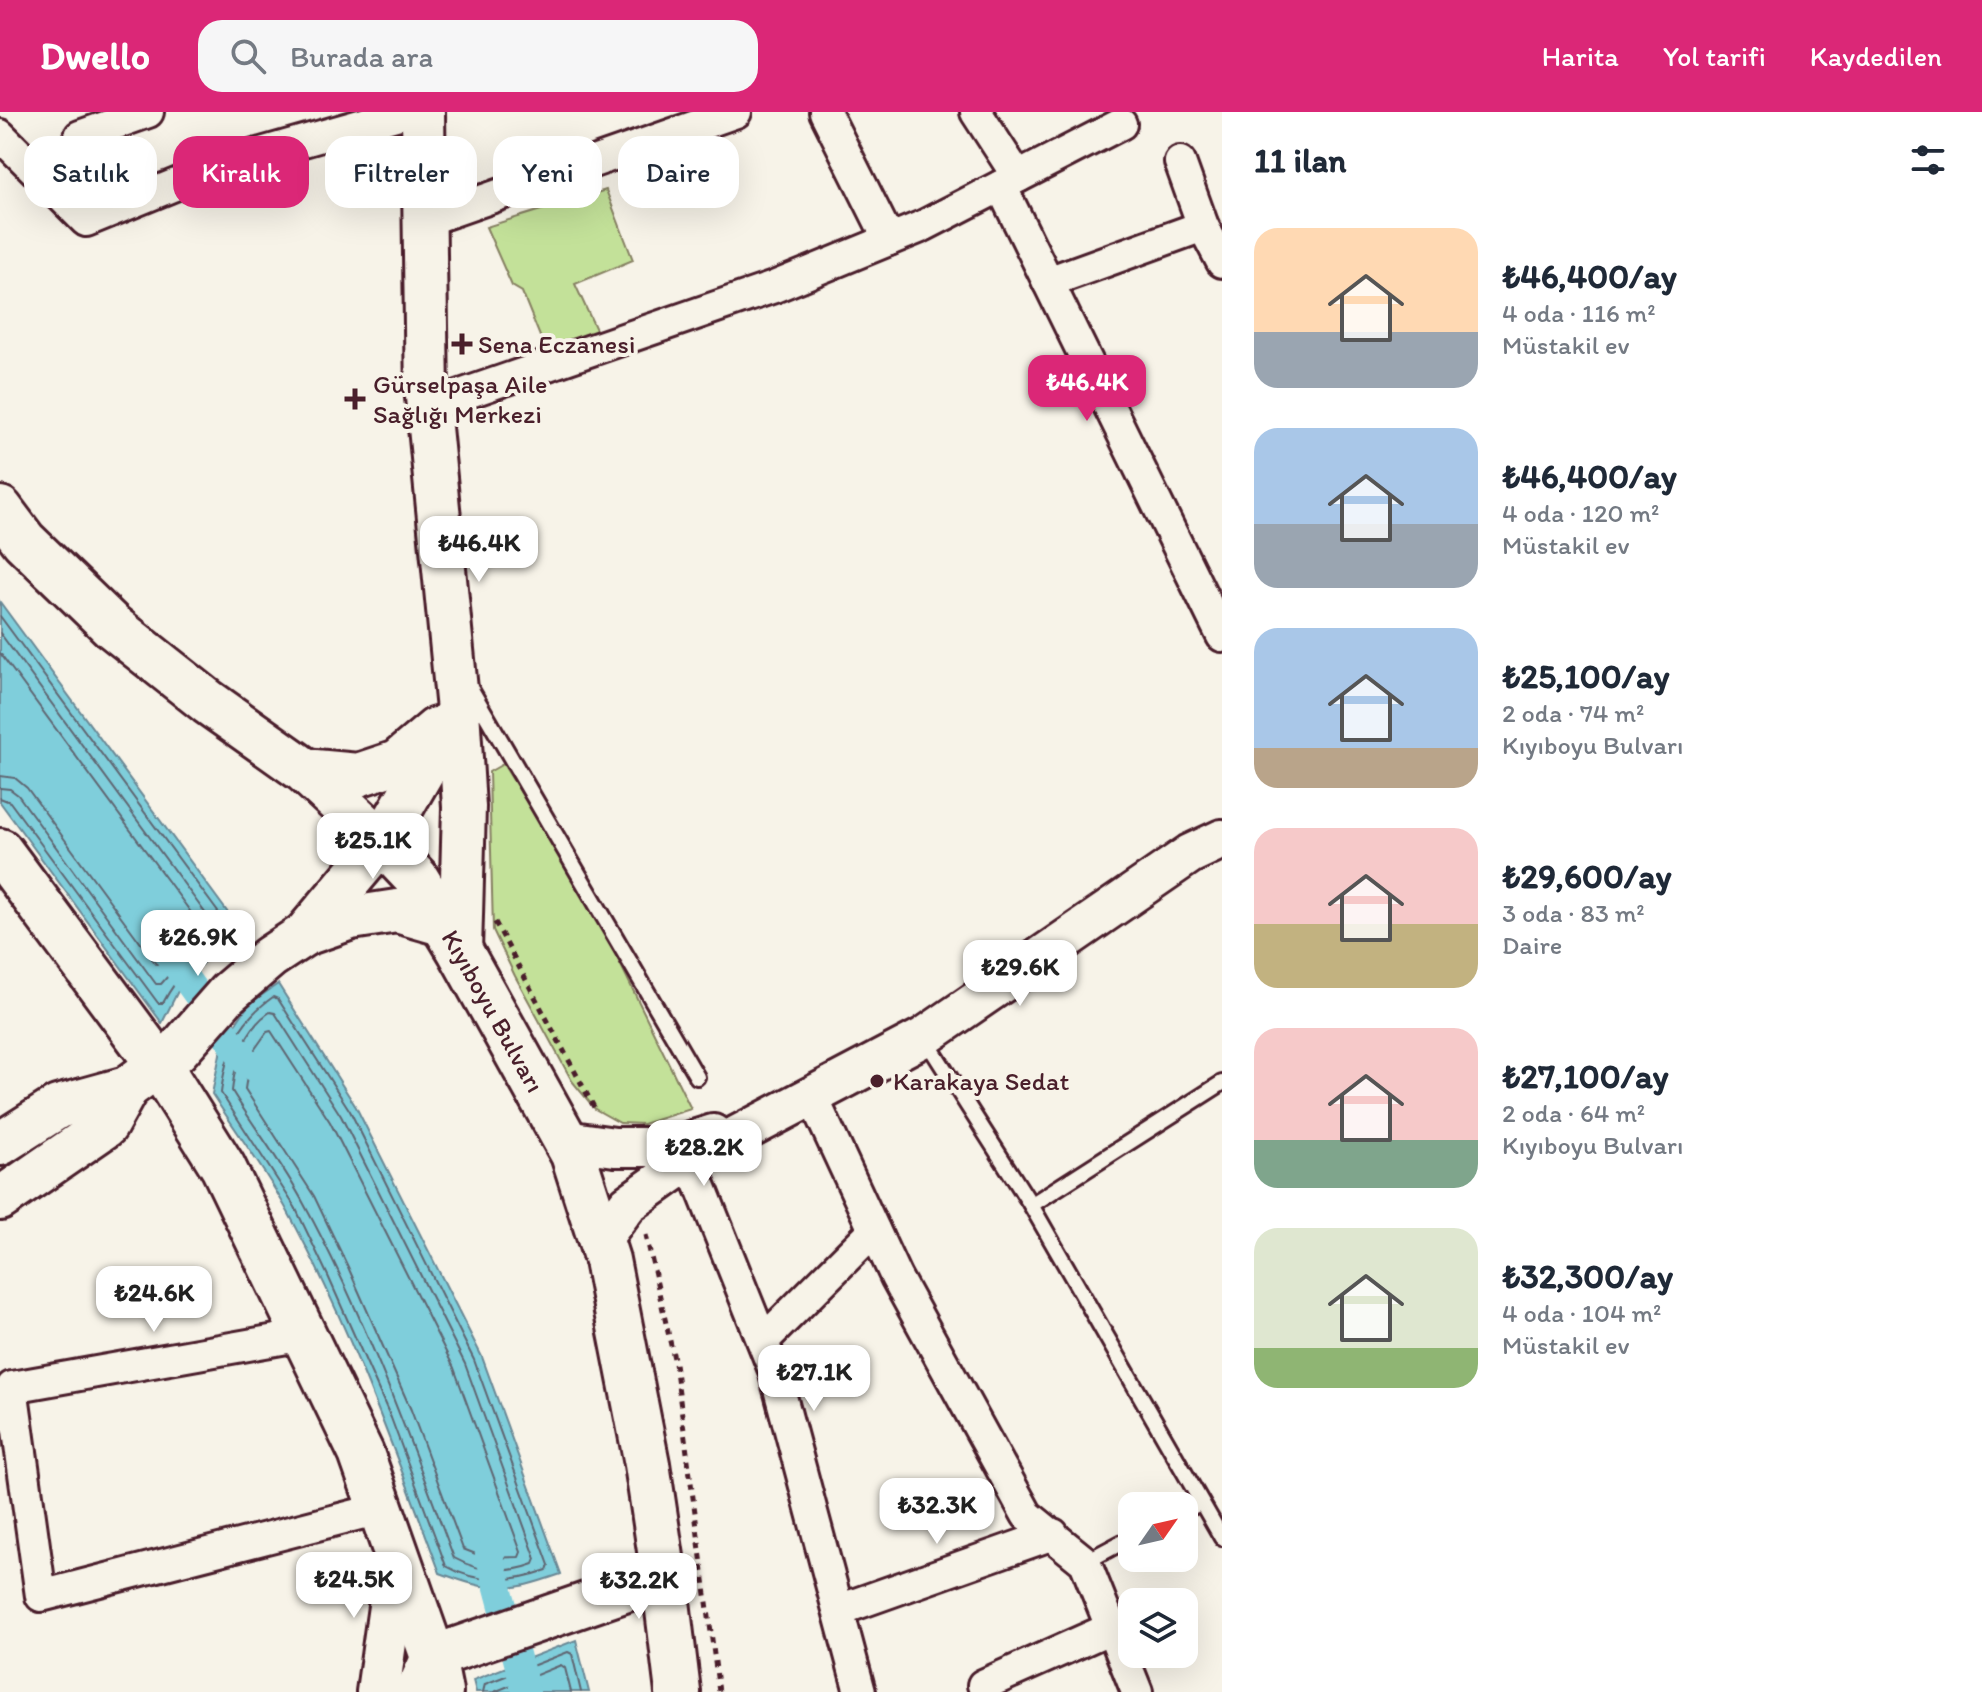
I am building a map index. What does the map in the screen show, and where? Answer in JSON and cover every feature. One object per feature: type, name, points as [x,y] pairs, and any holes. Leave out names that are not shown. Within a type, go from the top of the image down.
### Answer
[{"type":"main road","points":[[0,1199],[106,1126],[154,1068],[228,993],[270,957],[305,934],[351,918],[397,911],[451,938],[464,807],[458,710],[429,406],[423,112]]},
{"type":"main road","name":"Kıyıboyu Bulvarı","points":[[0,509],[24,541],[112,626],[208,702],[304,770],[382,842],[416,878],[451,938],[573,1154],[607,1260],[644,1448],[678,1692]]},
{"type":"main road","points":[[304,770],[358,775],[397,762],[458,710]]},
{"type":"main road","points":[[305,934],[382,842],[458,710]]},
{"type":"main road","points":[[0,851],[223,1167],[361,1453],[439,1672],[591,1604],[664,1577]]},
{"type":"main road","points":[[0,1144],[58,1107],[154,1068]]},
{"type":"main road","points":[[378,1692],[397,1557]]},
{"type":"street","points":[[80,136],[148,112]]},
{"type":"street","points":[[0,135],[86,221],[233,161],[406,112]]},
{"type":"street","points":[[424,221],[736,112]]},
{"type":"street","points":[[825,112],[889,240]]},
{"type":"street","points":[[976,112],[1010,182],[1048,282],[1222,636]]},
{"type":"street","points":[[429,406],[774,287],[923,226],[1121,124]]},
{"type":"street","points":[[1180,162],[1203,226],[1222,262]]},
{"type":"street","points":[[1048,282],[1203,226]]},
{"type":"street","points":[[600,1241],[628,1204],[690,1160],[924,1037],[1190,854],[1222,839]]},
{"type":"street","points":[[565,1140],[615,1147],[672,1147],[798,1103]]},
{"type":"street","points":[[798,1103],[874,1230],[896,1277],[1027,1515],[1085,1562],[1137,1692]]},
{"type":"street","points":[[690,1160],[774,1370],[860,1692]]},
{"type":"street","points":[[763,1341],[874,1230]]},
{"type":"street","points":[[304,1335],[12,1387],[41,1596],[379,1509]]},
{"type":"street","points":[[839,1610],[1053,1534]]},
{"type":"street","points":[[986,1692],[983,1685],[1111,1628]]},
{"type":"lane","points":[[453,658],[697,1077]]},
{"type":"lane","points":[[924,1037],[1031,1205],[1222,1538]]},
{"type":"lane","points":[[1031,1205],[1222,1083]]},
{"type":"lane","points":[[1085,1562],[1118,1544]]},
{"type":"green space","points":[[606,190],[633,260],[575,284],[604,347],[554,371],[522,292],[512,286],[486,227],[548,208],[602,208],[602,191]]},
{"type":"green space","points":[[503,764],[593,908],[691,1109],[643,1124],[620,1123],[595,1109],[572,1081],[493,930],[489,772]]},
{"type":"water","points":[[0,602],[242,932],[212,953],[180,987],[162,1023],[0,802]]},
{"type":"water","points":[[278,984],[356,1107],[482,1357],[561,1574],[526,1585],[500,1588],[474,1584],[440,1573],[332,1300],[279,1197],[212,1094],[222,1044],[249,1004]]},
{"type":"water","points":[[576,1640],[589,1692],[476,1692],[473,1680]]},
{"type":"waterway","points":[[165,950],[248,1065]]},
{"type":"waterway","points":[[489,1554],[526,1692]]},
{"type":"place","name":"Sena Eczanesi","points":[[462,344]]},
{"type":"place","name":"Gürselpaşa Aile Sağlığı Merkezi","points":[[355,399]]},
{"type":"place","name":"Karakaya Sedat","points":[[877,1081]]}]
